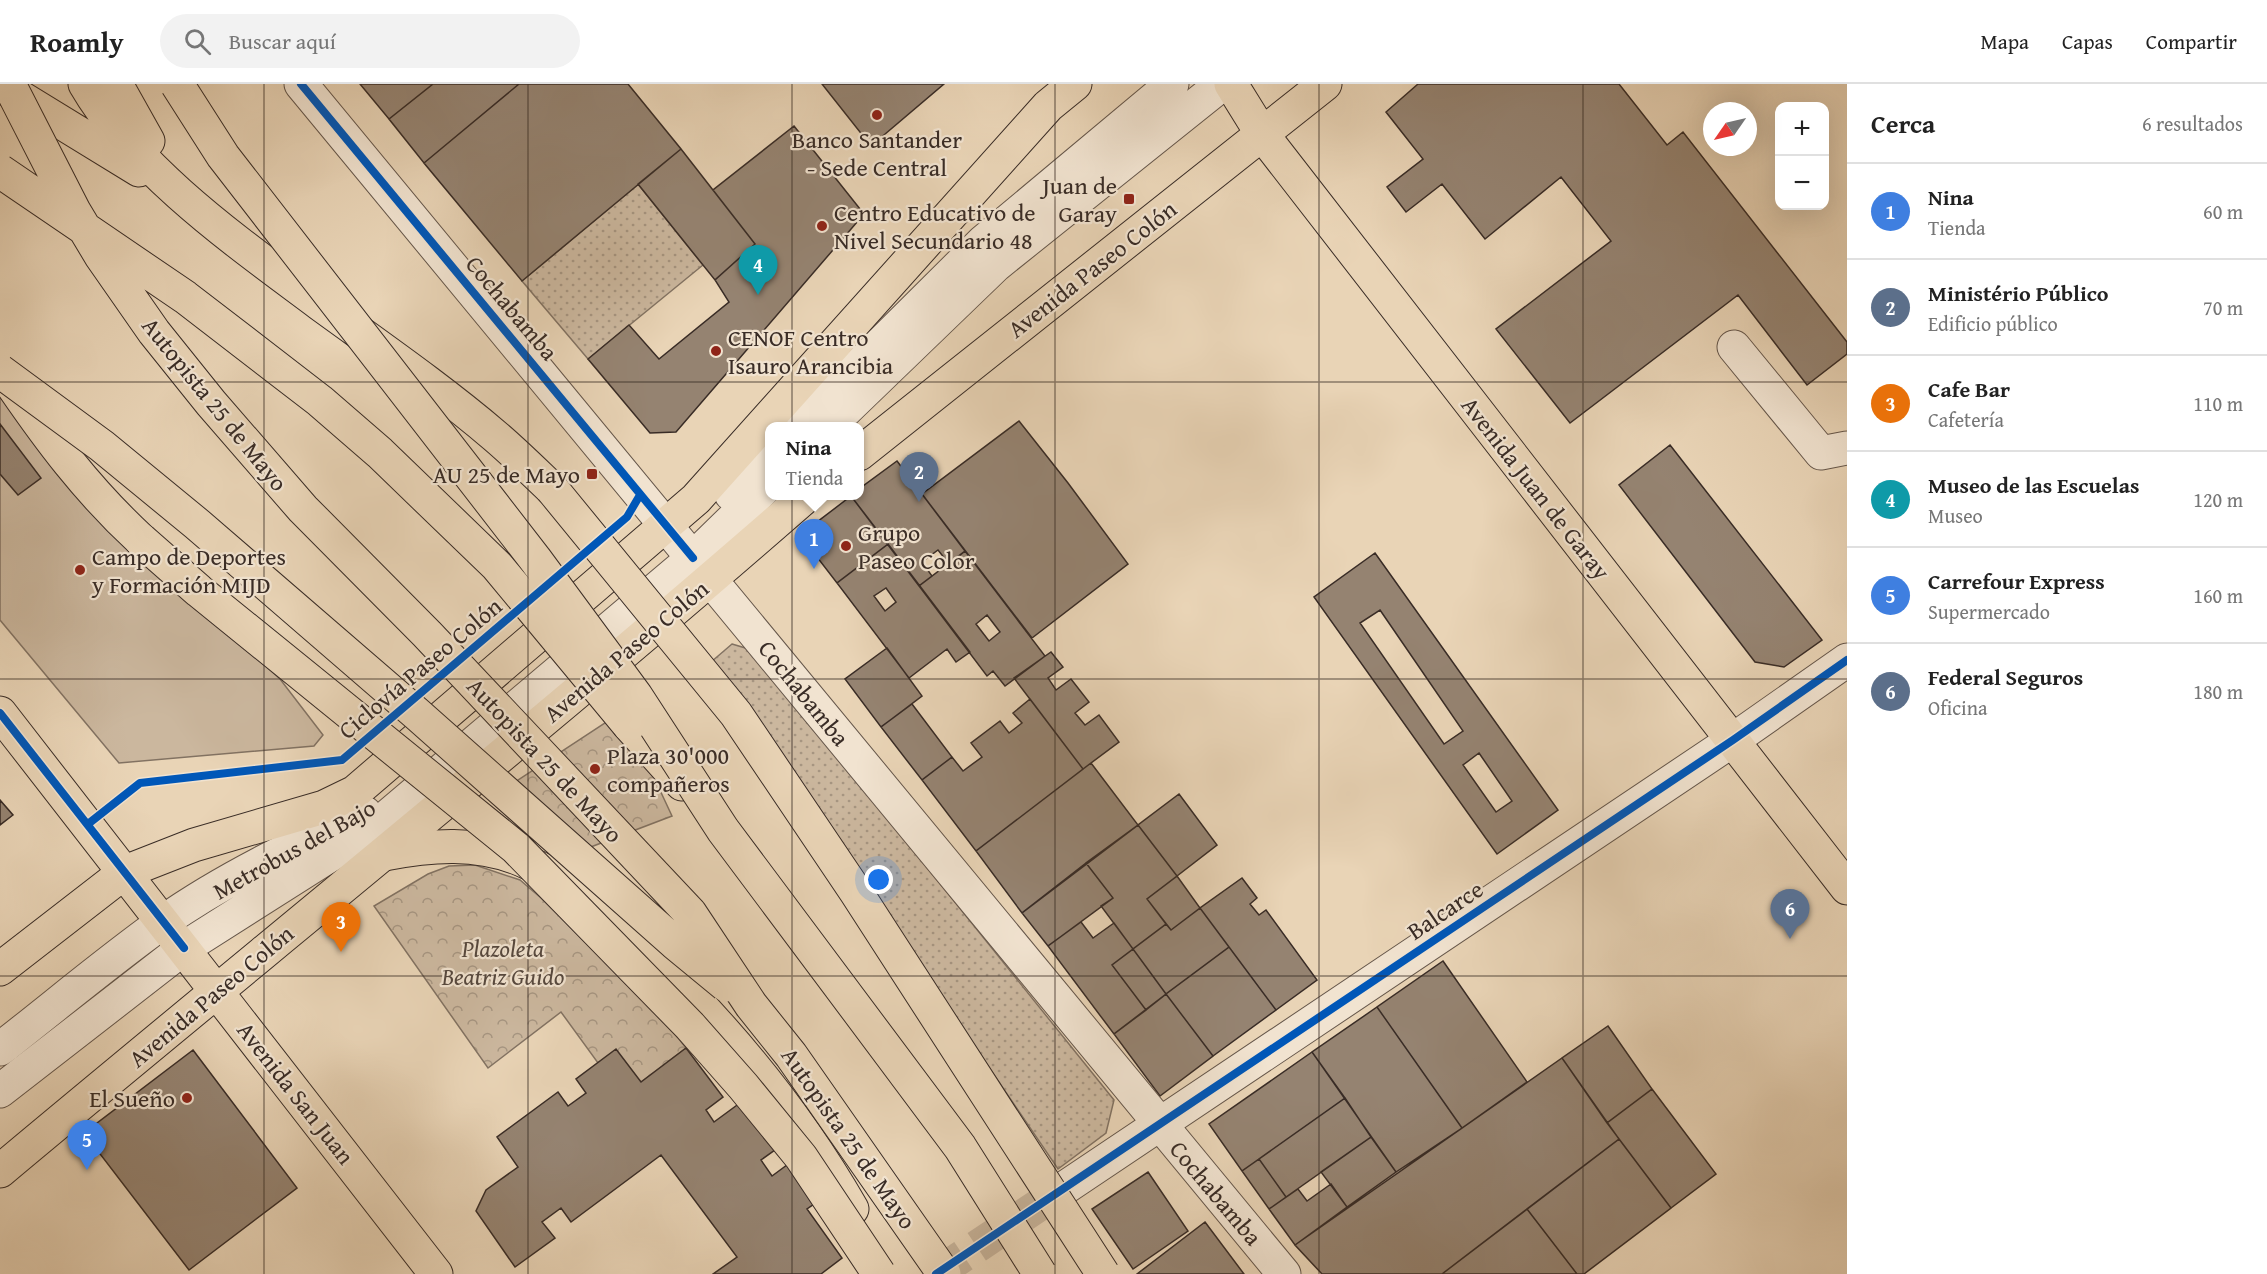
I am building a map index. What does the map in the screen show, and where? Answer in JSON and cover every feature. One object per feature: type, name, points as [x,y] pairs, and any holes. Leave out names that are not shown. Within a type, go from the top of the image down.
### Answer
[{"type":"main road","name":"Autopista 25 de Mayo","points":[[9,84],[74,211],[101,256],[154,333],[303,509],[427,634],[690,913],[751,1005],[791,1055],[944,1274]]},
{"type":"main road","points":[[85,84],[124,138],[182,196],[243,247],[449,399],[496,437],[552,489],[736,714],[856,892],[1103,1274]]},
{"type":"main road","points":[[116,84],[182,196]]},
{"type":"main road","points":[[177,84],[223,156],[535,558],[636,696],[723,830],[960,1147],[1040,1274]]},
{"type":"main road","name":"Avenida Paseo Colón","points":[[0,1172],[216,990],[384,854],[688,552],[696,499],[1048,106],[1075,84]]},
{"type":"main road","name":"Avenida Juan de Garay","points":[[1231,84],[1262,134],[1847,888]]},
{"type":"main road","name":"Avenida Paseo Colón","points":[[864,450],[1325,84]]},
{"type":"main road","points":[[0,85],[182,196]]},
{"type":"main road","points":[[0,171],[185,297],[320,401],[380,453],[497,566],[629,725],[723,830]]},
{"type":"main road","points":[[0,369],[102,446],[197,524],[417,714],[675,943],[751,1005]]},
{"type":"main road","points":[[0,369],[70,466],[116,517],[199,591],[516,848],[690,1026],[801,1157],[879,1274]]},
{"type":"main road","name":"Avenida Paseo Colón","points":[[0,969],[125,872],[194,845],[324,807],[355,792],[688,552],[796,500]]},
{"type":"main road","name":"Avenida San Juan","points":[[0,713],[436,1274]]},
{"type":"main road","points":[[384,854],[449,845],[486,850],[521,859],[550,873],[613,920],[710,1016],[772,1089],[828,1167],[853,1211],[879,1274]]},
{"type":"street","name":"Cochabamba","points":[[301,84],[1284,1274]]},
{"type":"street","points":[[802,422],[983,242],[1172,84]]},
{"type":"street","points":[[833,422],[996,266],[1222,84]]},
{"type":"street","points":[[1734,347],[1821,453],[1847,448]]},
{"type":"street","name":"Metrobus del Bajo","points":[[0,1092],[184,948],[376,826],[688,552],[736,488],[765,460]]},
{"type":"street","name":"Metrobus del Bajo","points":[[0,1049],[164,922],[319,834],[371,811],[765,487]]},
{"type":"street","name":"Balcarce","points":[[1063,1189],[1732,740],[1847,660]]},
{"type":"green space","points":[[638,184],[703,265],[588,359],[522,281]]},
{"type":"green space","name":"Campo de Deportes y Formación MIJD","points":[[0,385],[106,520],[280,679],[323,735],[314,746],[119,763],[0,620]]},
{"type":"green space","points":[[732,644],[752,650],[1114,1100],[1106,1133],[1058,1169],[734,692],[711,662]]},
{"type":"green space","points":[[623,711],[672,816],[567,856],[506,788]]},
{"type":"green space","name":"Plazoleta Beatriz Guido","points":[[475,865],[520,880],[541,898],[664,1020],[686,1048],[641,1082],[598,1063],[561,1012],[488,1068],[374,906],[428,874],[449,866]]},
{"type":"building","points":[[360,84],[433,84],[389,119]]},
{"type":"building","points":[[433,84],[519,84],[424,163],[389,119]]},
{"type":"building","points":[[519,84],[628,84],[681,149],[522,281],[424,163]]},
{"type":"building","name":"Banco Santander - Sede Central","points":[[822,84],[944,84],[871,146]]},
{"type":"building","points":[[1418,84],[1619,84],[1667,145],[1683,132],[1847,342],[1847,354],[1807,385],[1738,295],[1570,423],[1496,329],[1611,241],[1561,177],[1485,239],[1442,184],[1406,212],[1387,187],[1423,159],[1386,112]]},
{"type":"building","points":[[794,126],[864,214],[676,432],[650,433],[588,359],[629,325],[659,359],[729,302],[715,280],[755,244],[713,190]]},
{"type":"building","points":[[681,149],[755,244],[715,280],[638,184]]},
{"type":"building","points":[[1019,421],[1128,564],[1032,638],[922,494]]},
{"type":"building","points":[[0,424],[41,478],[18,495],[0,474]]},
{"type":"building","points":[[1670,445],[1822,640],[1784,667],[1755,662],[1619,485]]},
{"type":"building","points":[[897,461],[965,551],[949,564],[938,550],[922,562],[932,576],[919,586],[854,500],[864,500],[864,485]]},
{"type":"building","points":[[846,500],[854,500],[888,544],[837,583],[800,535]]},
{"type":"building","points":[[888,544],[970,652],[956,662],[947,649],[909,678],[837,583]],"holes":[[[886,588],[896,602],[885,611],[874,596]]]},
{"type":"building","points":[[965,551],[1045,656],[1005,686],[993,671],[987,676],[919,586]],"holes":[[[987,615],[1000,632],[989,641],[976,624]]]},
{"type":"building","points":[[1375,553],[1558,810],[1497,854],[1314,597]],"holes":[[[1380,610],[1463,731],[1444,744],[1360,623]],[[1479,753],[1512,801],[1496,812],[1463,765]]]},
{"type":"building","points":[[887,648],[922,696],[881,727],[845,679]]},
{"type":"building","points":[[1051,652],[1063,667],[1048,678],[1056,690],[1071,679],[1089,702],[1075,713],[1085,725],[1099,715],[1119,742],[1083,769],[1014,678]]},
{"type":"building","points":[[1030,699],[1083,769],[976,851],[922,780],[952,757],[963,771],[982,757],[971,743],[1000,721],[1009,733],[1022,723],[1013,713]]},
{"type":"building","points":[[912,704],[952,757],[922,780],[881,727]]},
{"type":"building","points":[[1091,763],[1138,825],[1022,913],[976,851]]},
{"type":"building","points":[[1179,794],[1217,845],[1177,876],[1138,825]]},
{"type":"building","points":[[0,800],[13,815],[0,825]]},
{"type":"building","points":[[1138,825],[1177,876],[1147,899],[1166,924],[1133,949],[1101,906],[1113,898],[1086,863]]},
{"type":"building","points":[[1086,863],[1113,898],[1048,946],[1022,913]]},
{"type":"building","points":[[1177,876],[1200,908],[1171,930],[1147,899]]},
{"type":"building","points":[[1242,878],[1257,898],[1250,904],[1259,915],[1266,910],[1317,980],[1276,1010],[1200,908]]},
{"type":"building","points":[[1200,908],[1229,947],[1166,994],[1133,949],[1166,924],[1171,930]]},
{"type":"building","points":[[1081,922],[1093,938],[1114,923],[1133,949],[1112,965],[1146,1010],[1114,1034],[1048,946]]},
{"type":"building","points":[[1229,947],[1276,1010],[1213,1056],[1166,994]]},
{"type":"building","points":[[1133,949],[1166,994],[1146,1010],[1112,965]]},
{"type":"building","points":[[1443,961],[1527,1082],[1462,1128],[1377,1007]]},
{"type":"building","points":[[1166,994],[1213,1056],[1160,1096],[1114,1034]]},
{"type":"building","points":[[1377,1007],[1462,1128],[1396,1172],[1312,1052]]},
{"type":"building","points":[[1608,1026],[1652,1089],[1607,1123],[1562,1058]]},
{"type":"building","points":[[686,1048],[723,1097],[706,1110],[714,1122],[744,1100],[779,1147],[761,1160],[772,1176],[791,1162],[820,1200],[807,1209],[842,1258],[821,1274],[713,1274],[737,1257],[661,1155],[571,1222],[561,1208],[542,1222],[555,1238],[515,1267],[476,1211],[486,1190],[518,1167],[497,1137],[558,1092],[568,1106],[586,1093],[576,1079],[616,1049],[641,1082]]},
{"type":"building","points":[[193,1050],[297,1188],[189,1270],[84,1133]]},
{"type":"building","points":[[1312,1052],[1345,1098],[1242,1171],[1209,1124]]},
{"type":"building","points":[[1562,1058],[1619,1139],[1442,1274],[1322,1274],[1295,1245]]},
{"type":"building","points":[[1652,1089],[1716,1174],[1671,1208],[1607,1123]]},
{"type":"building","points":[[1345,1098],[1371,1137],[1286,1197],[1259,1159]]},
{"type":"building","points":[[1371,1137],[1396,1172],[1347,1207],[1321,1172]]},
{"type":"building","points":[[1619,1139],[1671,1208],[1584,1274],[1577,1274],[1527,1209]]},
{"type":"building","points":[[1259,1159],[1286,1197],[1269,1209],[1242,1171]]},
{"type":"building","points":[[1148,1172],[1188,1231],[1133,1269],[1092,1209]]},
{"type":"building","points":[[1331,1184],[1347,1207],[1295,1245],[1269,1209],[1298,1189],[1307,1201]]},
{"type":"building","points":[[1527,1209],[1577,1274],[1442,1274]]},
{"type":"building","points":[[1205,1222],[1244,1274],[1137,1274]]},
{"type":"tunnel","points":[[936,1274],[1063,1189]]},
{"type":"cycle path","points":[[301,84],[693,558]]},
{"type":"cycle path","name":"Ciclovía Paseo Colón","points":[[88,824],[140,783],[342,760],[627,517],[640,495]]},
{"type":"cycle path","points":[[936,1274],[1733,740],[1847,660]]},
{"type":"cycle path","points":[[0,713],[184,948]]},
{"type":"place","name":"Banco Santander - Sede Central","points":[[877,115]]},
{"type":"place","name":"Juan de Garay","points":[[1129,199]]},
{"type":"place","name":"Centro Educativo de Nivel Secundario 48","points":[[822,226]]},
{"type":"place","name":"Museo de las Escuelas","points":[[758,295]]},
{"type":"place","name":"CENOF Centro Isauro Arancibia","points":[[716,351]]},
{"type":"place","name":"AU 25 de Mayo","points":[[592,474]]},
{"type":"place","name":"Ministério Público","points":[[919,502]]},
{"type":"place","name":"Grupo Paseo Color","points":[[846,546]]},
{"type":"place","name":"Nina","points":[[814,569]]},
{"type":"place","name":"Campo de Deportes y Formación MIJD","points":[[80,570]]},
{"type":"place","name":"Plaza 30'000 compañeros","points":[[595,769]]},
{"type":"place","name":"Federal Seguros","points":[[1790,939]]},
{"type":"place","name":"Cafe Bar","points":[[341,952]]},
{"type":"place","name":"El Sueño","points":[[187,1098]]},
{"type":"place","name":"Carrefour Express","points":[[87,1170]]}]
